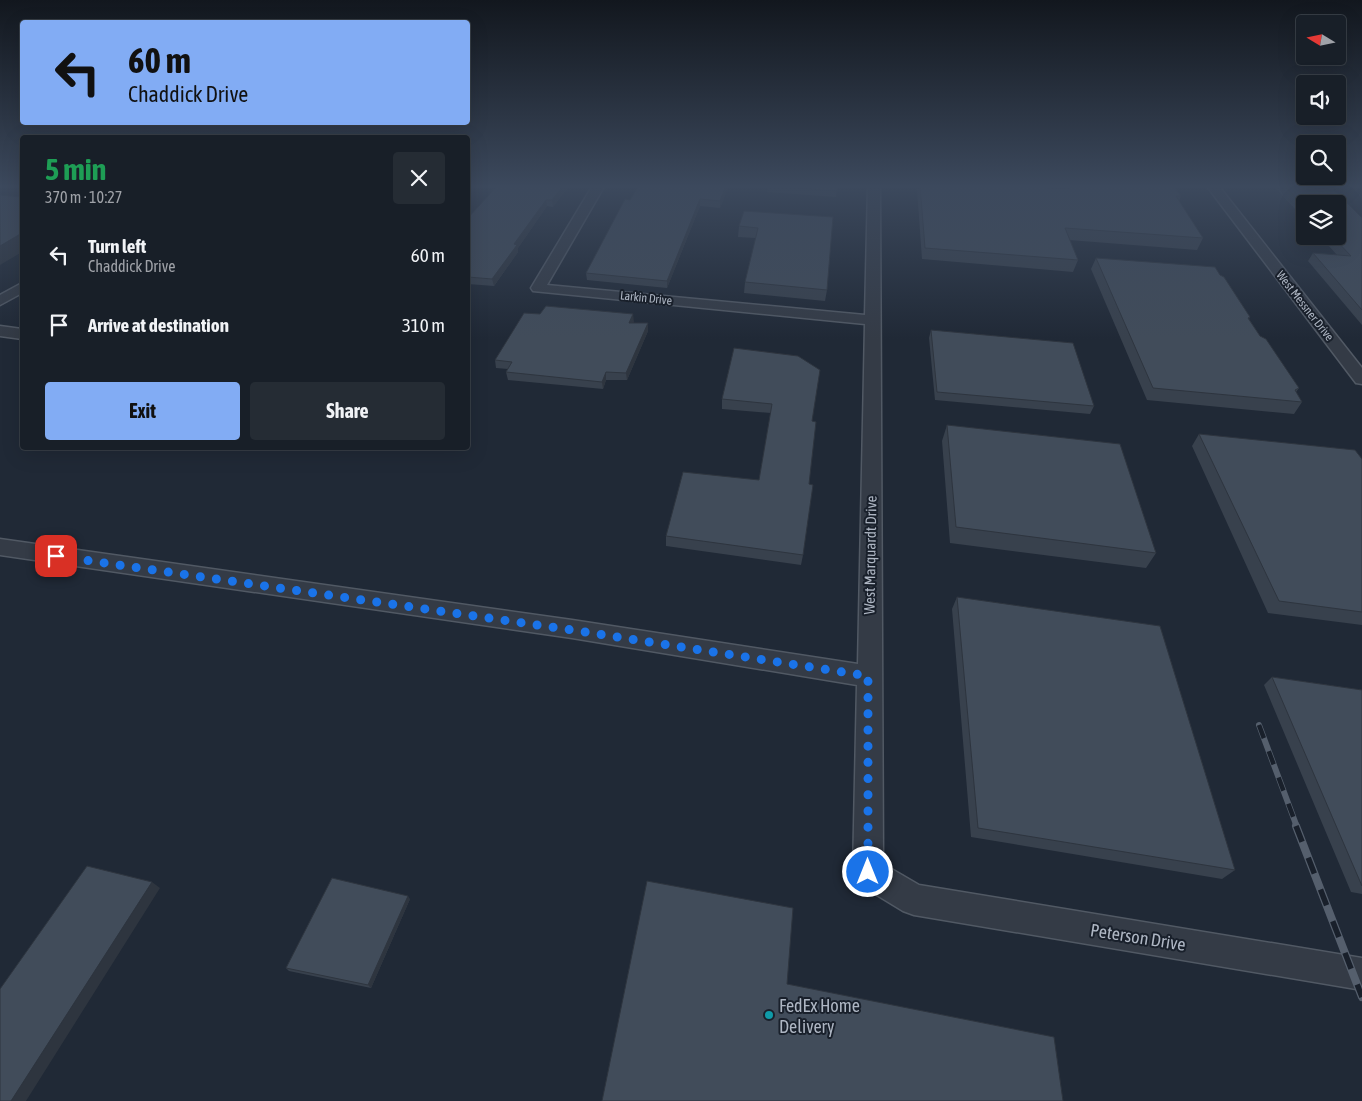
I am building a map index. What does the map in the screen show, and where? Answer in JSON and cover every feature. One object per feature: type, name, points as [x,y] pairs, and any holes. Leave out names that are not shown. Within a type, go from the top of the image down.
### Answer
[{"type":"street","name":"Larkin Drive","points":[[568,236],[538,288],[872,320]]},
{"type":"street","name":"West Marquardt Drive","points":[[873,236],[868,676],[868,872],[914,900]]},
{"type":"street","name":"West Messner Drive","points":[[1252,236],[1362,379]]},
{"type":"street","points":[[0,301],[20,288]]},
{"type":"street","points":[[0,331],[20,334]]},
{"type":"street","points":[[0,548],[572,630],[868,676]]},
{"type":"street","name":"Peterson Drive","points":[[914,900],[1362,974]]},
{"type":"building","points":[[0,236],[16,236],[0,246]]},
{"type":"building","points":[[470,236],[520,236],[514,244],[517,245],[492,279],[470,277]]},
{"type":"building","points":[[605,236],[685,236],[667,281],[586,273]]},
{"type":"building","points":[[756,236],[831,236],[827,290],[745,282]]},
{"type":"building","points":[[924,236],[1068,236],[1078,260],[925,248]]},
{"type":"building","points":[[1181,236],[1202,236],[1203,238]]},
{"type":"building","points":[[1346,236],[1362,236],[1362,310],[1313,253],[1351,256],[1341,245],[1346,245]]},
{"type":"building","points":[[1096,258],[1215,267],[1220,275],[1224,277],[1260,336],[1266,339],[1299,388],[1295,390],[1302,402],[1153,388]]},
{"type":"building","points":[[546,306],[633,314],[629,323],[648,323],[626,373],[606,372],[602,382],[506,372],[512,362],[495,360],[524,313],[540,314]]},
{"type":"building","points":[[931,330],[1073,343],[1094,406],[937,392]]},
{"type":"building","points":[[734,348],[798,356],[820,370],[812,421],[816,422],[809,484],[813,485],[803,555],[666,536],[683,472],[759,480],[772,404],[722,399]]},
{"type":"building","points":[[947,425],[1120,444],[1156,553],[956,527]]},
{"type":"building","points":[[1199,434],[1355,450],[1362,459],[1362,612],[1279,601]]},
{"type":"building","points":[[957,597],[1160,626],[1235,870],[978,828]]},
{"type":"building","points":[[1272,677],[1362,690],[1362,886]]},
{"type":"building","points":[[87,866],[152,882],[11,1101],[0,1101],[0,989]]},
{"type":"building","points":[[332,878],[408,896],[368,985],[286,968]]},
{"type":"building","name":"FedEx Home Delivery","points":[[647,881],[793,908],[787,984],[1054,1037],[1063,1101],[602,1101]]},
{"type":"railway","points":[[1259,725],[1297,827]]},
{"type":"railway","points":[[1296,826],[1362,997]]},
{"type":"place","name":"FedEx Home Delivery","points":[[769,1015]]},
{"type":"route","points":[[56,556],[572,630],[868,676],[868,872]]}]
